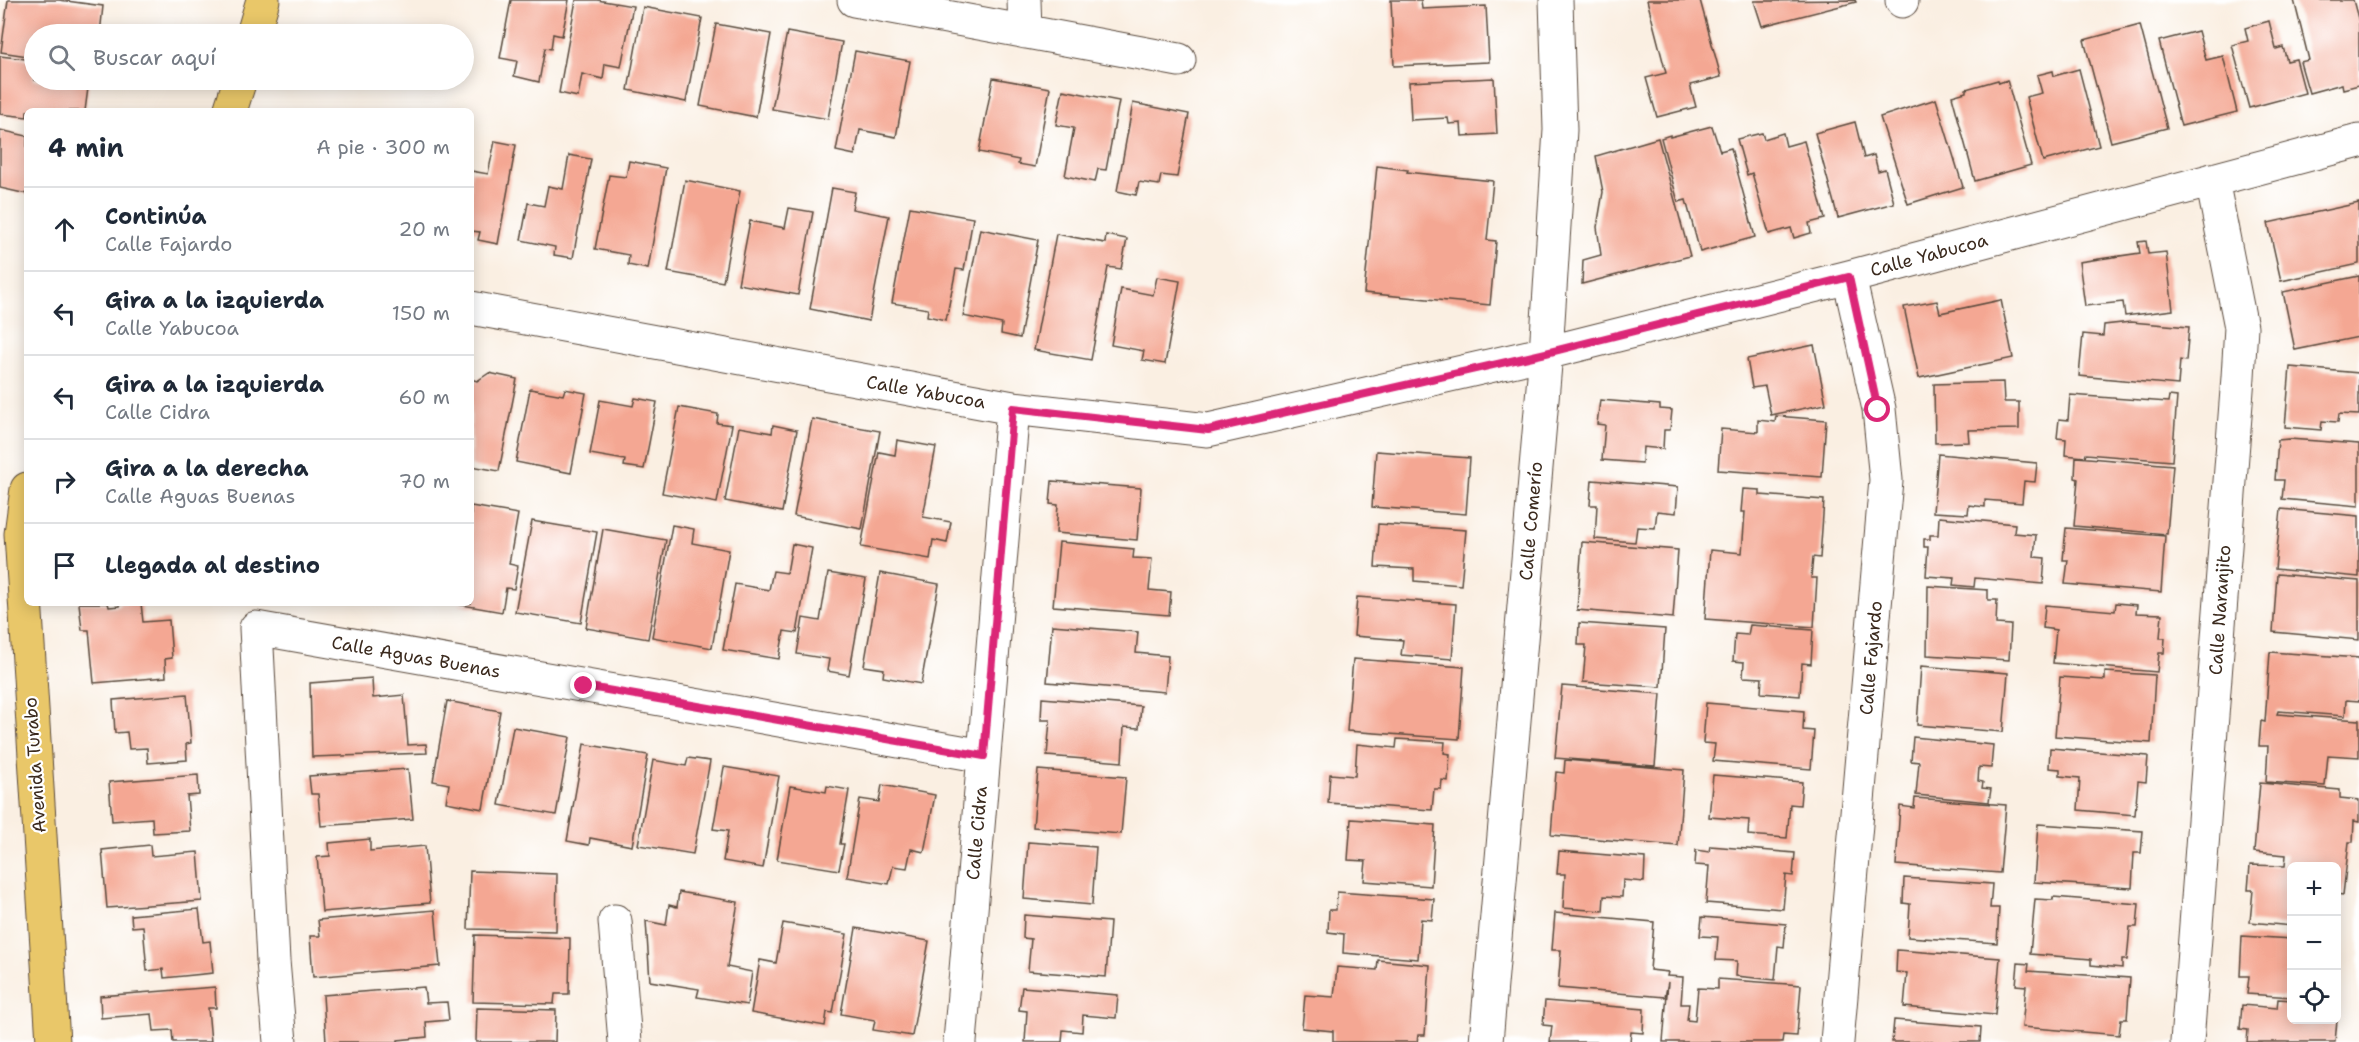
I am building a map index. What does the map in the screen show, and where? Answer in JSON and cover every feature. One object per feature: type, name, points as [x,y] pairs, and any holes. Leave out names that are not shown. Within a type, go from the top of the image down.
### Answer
[{"type":"main road","points":[[256,24],[263,0]]},
{"type":"main road","points":[[231,108],[237,90]]},
{"type":"main road","name":"Avenida Turabo","points":[[24,512],[21,534],[24,582]]},
{"type":"main road","name":"Avenida Turabo","points":[[26,606],[53,1042]]},
{"type":"street","points":[[854,0],[1025,16],[1179,60]]},
{"type":"street","name":"Calle Comerío","points":[[1486,1042],[1546,353],[1560,130],[1556,0]]},
{"type":"street","name":"Calle Yabucoa","points":[[474,309],[1013,408],[1208,430],[1546,353],[1849,277],[2359,141]]},
{"type":"street","name":"Calle Naranjito","points":[[2187,1042],[2241,327],[2212,180]]},
{"type":"street","name":"Calle Fajardo","points":[[1837,1042],[1886,480],[1878,410],[1849,277]]},
{"type":"street","name":"Calle Cidra","points":[[960,1042],[1013,408]]},
{"type":"street","name":"Calle Aguas Buenas","points":[[280,1042],[273,961],[256,628],[984,756]]},
{"type":"street","points":[[615,921],[625,1042]]},
{"type":"building","points":[[8,0],[59,0],[103,6],[101,24],[24,24],[24,55],[1,52]]},
{"type":"building","points":[[511,0],[569,0],[562,36],[553,34],[551,49],[545,48],[539,82],[514,76],[517,61],[500,58]]},
{"type":"building","points":[[576,0],[597,0],[633,6],[621,67],[605,64],[603,79],[582,74],[578,97],[559,93]]},
{"type":"building","points":[[1391,0],[1421,0],[1422,9],[1486,6],[1489,62],[1394,66]]},
{"type":"building","points":[[1647,0],[1700,0],[1721,77],[1690,85],[1696,107],[1657,117],[1646,78],[1666,73]]},
{"type":"building","points":[[1855,0],[1856,2],[1762,26],[1754,1]]},
{"type":"building","points":[[2294,0],[2353,0],[2359,22],[2359,85],[2343,89],[2342,84],[2309,93],[2300,62],[2309,60]]},
{"type":"building","points":[[643,7],[702,18],[686,102],[628,90]]},
{"type":"building","points":[[2269,21],[2276,49],[2283,47],[2287,61],[2296,59],[2305,93],[2249,108],[2232,45],[2248,41],[2245,28]]},
{"type":"building","points":[[716,24],[771,34],[756,117],[700,106]]},
{"type":"building","points":[[2140,25],[2167,128],[2111,142],[2084,40]]},
{"type":"building","points":[[2198,31],[2206,60],[2223,56],[2237,112],[2181,126],[2159,41]]},
{"type":"building","points":[[787,32],[842,42],[828,119],[772,109]]},
{"type":"building","points":[[855,51],[910,61],[896,137],[860,130],[855,155],[836,151]]},
{"type":"building","points":[[0,56],[24,59],[24,90],[88,90],[85,108],[24,108],[24,117],[0,114]]},
{"type":"building","points":[[2079,69],[2099,146],[2043,161],[2026,97],[2042,93],[2037,75],[2053,71],[2054,76]]},
{"type":"building","points":[[993,78],[1050,88],[1035,167],[1018,164],[1019,160],[979,152]]},
{"type":"building","points":[[1494,78],[1497,134],[1462,136],[1461,123],[1449,124],[1448,118],[1411,120],[1409,82]]},
{"type":"building","points":[[1998,80],[1999,83],[2007,80],[2031,165],[1975,181],[1952,96],[1966,92],[1966,89]]},
{"type":"building","points":[[1063,90],[1119,101],[1106,170],[1098,169],[1095,182],[1065,176],[1074,128],[1056,125]]},
{"type":"building","points":[[1936,99],[1963,187],[1908,204],[1880,117]]},
{"type":"building","points":[[1133,103],[1189,114],[1177,177],[1161,175],[1159,185],[1139,182],[1136,195],[1117,191]]},
{"type":"building","points":[[1855,122],[1864,158],[1874,155],[1878,171],[1885,169],[1894,203],[1838,218],[1815,133]]},
{"type":"building","points":[[1712,126],[1720,151],[1731,148],[1755,237],[1700,252],[1686,200],[1678,202],[1661,138]]},
{"type":"building","points":[[0,130],[24,135],[24,193],[0,188]]},
{"type":"building","points":[[1762,133],[1764,139],[1783,133],[1786,146],[1804,141],[1825,219],[1809,223],[1811,233],[1794,238],[1791,228],[1769,234],[1752,173],[1747,175],[1737,139]]},
{"type":"building","points":[[1658,138],[1690,256],[1582,284],[1583,260],[1601,255],[1597,227],[1603,192],[1596,156]]},
{"type":"building","points":[[495,141],[516,145],[498,244],[478,240],[480,232],[474,231],[474,172],[488,174]]},
{"type":"building","points":[[569,155],[591,159],[573,258],[554,255],[555,247],[521,240],[528,203],[544,206],[548,186],[563,189]]},
{"type":"building","points":[[629,161],[666,168],[648,269],[628,265],[629,255],[595,249],[609,175],[626,177]]},
{"type":"building","points":[[1377,166],[1408,170],[1407,172],[1493,181],[1487,240],[1496,241],[1490,305],[1364,293]]},
{"type":"building","points":[[685,180],[740,191],[723,282],[668,272]]},
{"type":"building","points":[[832,188],[855,192],[852,209],[889,216],[869,321],[810,309]]},
{"type":"building","points":[[2359,203],[2359,264],[2281,281],[2268,223]]},
{"type":"building","points":[[910,207],[973,218],[964,270],[956,269],[946,320],[927,316],[928,309],[892,303]]},
{"type":"building","points":[[789,208],[813,212],[798,295],[738,284],[750,221],[785,228]]},
{"type":"building","points":[[980,229],[1038,240],[1020,338],[1001,334],[1002,324],[963,316]]},
{"type":"building","points":[[1056,234],[1105,243],[1106,235],[1127,239],[1121,269],[1108,267],[1091,360],[1034,350]]},
{"type":"building","points":[[2146,241],[2148,254],[2166,252],[2173,310],[2125,316],[2123,302],[2085,306],[2079,262],[2140,253],[2138,242]]},
{"type":"building","points":[[2359,276],[2359,337],[2295,350],[2283,292]]},
{"type":"building","points":[[1157,277],[1180,281],[1165,364],[1142,360],[1144,351],[1111,345],[1121,289],[1153,295]]},
{"type":"building","points":[[2001,300],[2013,358],[1919,378],[1904,307],[1937,301],[1940,313]]},
{"type":"building","points":[[2131,322],[2189,327],[2186,361],[2180,360],[2178,385],[2079,376],[2083,334],[2103,336],[2104,325]]},
{"type":"building","points":[[1814,345],[1826,404],[1771,415],[1765,386],[1752,388],[1747,359]]},
{"type":"building","points":[[2290,367],[2359,373],[2359,415],[2339,414],[2338,422],[2322,421],[2321,430],[2285,427]]},
{"type":"building","points":[[489,373],[517,379],[499,471],[474,467],[474,380],[477,381]]},
{"type":"building","points":[[2003,382],[2004,402],[2019,402],[2019,429],[1968,430],[1969,442],[1935,443],[1934,384]]},
{"type":"building","points":[[530,389],[563,395],[565,389],[586,393],[571,473],[516,462]]},
{"type":"building","points":[[2070,395],[2168,402],[2169,396],[2177,397],[2172,461],[2086,454],[2085,457],[2065,455],[2066,439],[2057,438],[2059,419],[2068,420]]},
{"type":"building","points":[[635,398],[657,402],[644,469],[624,466],[625,460],[590,454],[600,400],[633,406]]},
{"type":"building","points":[[1600,400],[1660,405],[1660,409],[1672,410],[1670,430],[1664,430],[1663,449],[1643,447],[1642,463],[1602,460],[1605,425],[1597,424]]},
{"type":"building","points":[[679,407],[718,414],[717,423],[732,425],[717,503],[662,493]]},
{"type":"building","points":[[1776,416],[1826,420],[1822,477],[1718,470],[1721,429],[1758,432],[1758,420],[1775,422]]},
{"type":"building","points":[[812,419],[880,431],[862,529],[794,516]]},
{"type":"building","points":[[773,425],[797,430],[782,512],[725,501],[739,427],[772,433]]},
{"type":"building","points":[[897,440],[936,447],[923,517],[951,522],[947,543],[933,540],[930,559],[861,547],[879,452],[895,455]]},
{"type":"building","points":[[2278,440],[2359,444],[2359,506],[2282,499],[2284,480],[2275,480]]},
{"type":"building","points":[[1376,451],[1470,458],[1466,514],[1372,507]]},
{"type":"building","points":[[1938,454],[2037,463],[2035,482],[2024,481],[2022,503],[1985,500],[1985,507],[1969,505],[1968,514],[1933,512]]},
{"type":"building","points":[[2076,457],[2173,465],[2167,534],[2074,526],[2078,479],[2075,478]]},
{"type":"building","points":[[1592,480],[1678,487],[1676,513],[1657,511],[1655,528],[1637,527],[1635,542],[1595,539],[1597,505],[1590,505]]},
{"type":"building","points":[[1052,481],[1141,488],[1137,540],[1056,533],[1058,505],[1050,504]]},
{"type":"building","points":[[1743,489],[1760,490],[1760,495],[1824,500],[1820,558],[1813,557],[1811,578],[1817,578],[1814,627],[1705,619],[1710,550],[1742,553],[1745,512],[1741,512]]},
{"type":"building","points":[[474,507],[518,514],[509,564],[518,566],[514,589],[506,588],[502,612],[468,606],[474,606]]},
{"type":"building","points":[[2281,509],[2359,516],[2359,577],[2275,569]]},
{"type":"building","points":[[1939,517],[2015,524],[2014,533],[2036,535],[2034,557],[2045,558],[2043,584],[1975,578],[1974,587],[1953,585],[1954,578],[1926,576],[1928,547],[1924,547],[1924,539],[1930,539],[1930,535],[1938,535]]},
{"type":"building","points":[[532,521],[597,532],[581,623],[515,612]]},
{"type":"building","points":[[1378,524],[1466,530],[1461,585],[1414,581],[1414,569],[1375,567]]},
{"type":"building","points":[[672,525],[694,529],[692,543],[729,550],[712,648],[652,637]]},
{"type":"building","points":[[2066,528],[2165,536],[2161,592],[2065,584],[2068,560],[2063,560]]},
{"type":"building","points":[[603,529],[666,540],[648,639],[586,628]]},
{"type":"building","points":[[1059,542],[1134,549],[1133,558],[1152,559],[1149,590],[1171,592],[1169,615],[1053,606]]},
{"type":"building","points":[[1582,542],[1678,550],[1673,618],[1577,610]]},
{"type":"building","points":[[792,544],[812,548],[797,633],[784,631],[779,659],[723,650],[735,584],[769,590],[773,571],[787,573]]},
{"type":"building","points":[[828,573],[866,579],[849,675],[827,671],[829,659],[797,654],[803,618],[820,621]]},
{"type":"building","points":[[880,573],[939,584],[921,684],[883,677],[884,669],[864,666]]},
{"type":"building","points":[[2277,574],[2359,581],[2359,640],[2273,632]]},
{"type":"building","points":[[1928,586],[1988,590],[1988,600],[1997,600],[1996,624],[2011,625],[2009,660],[1927,655]]},
{"type":"building","points":[[1357,597],[1456,604],[1452,659],[1401,655],[1403,640],[1354,636]]},
{"type":"building","points":[[2116,603],[2137,605],[2136,613],[2162,614],[2160,638],[2165,638],[2164,653],[2159,653],[2157,672],[2053,663],[2056,630],[2043,628],[2045,605],[2115,611]]},
{"type":"building","points":[[79,606],[141,606],[143,622],[169,620],[172,658],[165,659],[166,677],[94,683],[89,630],[82,630]]},
{"type":"building","points":[[1579,623],[1665,629],[1661,687],[1583,682],[1586,645],[1578,645]]},
{"type":"building","points":[[1052,625],[1138,632],[1136,653],[1168,656],[1165,692],[1047,682]]},
{"type":"building","points":[[1750,625],[1813,630],[1811,664],[1802,663],[1800,696],[1761,693],[1762,678],[1743,677],[1744,662],[1733,661],[1735,634],[1748,635]]},
{"type":"building","points":[[2270,652],[2359,658],[2359,701],[2346,700],[2345,716],[2278,711],[2277,714],[2359,720],[2359,757],[2328,755],[2325,786],[2266,782],[2268,746],[2259,746],[2261,721],[2265,722]]},
{"type":"building","points":[[1353,659],[1464,667],[1459,739],[1347,731]]},
{"type":"building","points":[[1921,666],[2008,673],[2003,732],[1917,725]]},
{"type":"building","points":[[2105,672],[2155,675],[2151,743],[2055,736],[2060,677],[2105,680]]},
{"type":"building","points":[[372,678],[373,698],[404,695],[408,745],[426,744],[427,753],[312,757],[310,683]]},
{"type":"building","points":[[1562,686],[1661,694],[1655,766],[1555,758]]},
{"type":"building","points":[[187,694],[191,743],[186,744],[187,760],[148,763],[147,748],[129,749],[127,732],[115,733],[113,700]]},
{"type":"building","points":[[1042,698],[1141,706],[1139,728],[1124,727],[1122,762],[1047,756],[1050,720],[1041,720]]},
{"type":"building","points":[[447,701],[500,711],[483,809],[446,802],[449,784],[433,781]]},
{"type":"building","points":[[1706,703],[1804,711],[1803,730],[1814,731],[1811,769],[1713,761],[1715,744],[1703,743]]},
{"type":"building","points":[[513,727],[570,737],[556,815],[499,805]]},
{"type":"building","points":[[1913,737],[1993,745],[1991,768],[1979,767],[1978,781],[1983,782],[1982,788],[1991,789],[1989,802],[1916,795],[1919,762],[1911,761]]},
{"type":"building","points":[[1397,739],[1445,742],[1444,753],[1450,754],[1448,781],[1442,780],[1441,789],[1434,789],[1432,810],[1328,803],[1330,774],[1355,776],[1357,744],[1396,748]]},
{"type":"building","points":[[584,744],[648,755],[632,846],[590,838],[589,845],[567,841]]},
{"type":"building","points":[[2050,748],[2148,756],[2146,782],[2138,781],[2135,815],[2078,810],[2080,778],[2060,776],[2060,769],[2049,768]]},
{"type":"building","points":[[688,758],[710,761],[693,854],[638,845],[653,760],[686,766]]},
{"type":"building","points":[[1565,760],[1684,770],[1678,846],[1551,835],[1556,772],[1564,773]]},
{"type":"building","points":[[724,767],[779,776],[763,868],[723,861],[728,831],[713,829]]},
{"type":"building","points":[[408,769],[413,819],[321,826],[318,794],[311,794],[309,776]]},
{"type":"building","points":[[1038,770],[1126,777],[1121,834],[1033,827]]},
{"type":"building","points":[[198,775],[199,795],[187,796],[190,831],[153,833],[152,818],[112,821],[109,782]]},
{"type":"building","points":[[1713,775],[1802,782],[1800,805],[1790,804],[1787,838],[1748,835],[1749,820],[1709,817]]},
{"type":"building","points":[[2260,783],[2340,790],[2340,798],[2359,800],[2359,822],[2354,821],[2353,842],[2349,842],[2343,895],[2341,895],[2341,862],[2287,862],[2287,926],[2250,922],[2253,890],[2248,890],[2250,865],[2285,866],[2286,855],[2254,852]]},
{"type":"building","points":[[882,785],[935,795],[924,852],[911,849],[907,868],[893,866],[889,884],[847,877],[860,799],[879,802]]},
{"type":"building","points":[[790,786],[826,792],[827,786],[849,790],[840,844],[844,844],[839,870],[777,860]]},
{"type":"building","points":[[1915,798],[2006,805],[2000,873],[1896,865],[1900,806],[1914,808]]},
{"type":"building","points":[[1351,819],[1435,825],[1431,886],[1364,881],[1366,861],[1348,860]]},
{"type":"building","points":[[2038,824],[2143,831],[2141,853],[2134,853],[2132,888],[2034,882]]},
{"type":"building","points":[[370,839],[370,851],[425,846],[430,903],[322,912],[317,857],[330,856],[329,843]]},
{"type":"building","points":[[1028,842],[1096,847],[1092,905],[1024,899]]},
{"type":"building","points":[[150,845],[151,856],[198,852],[202,901],[107,908],[102,850]]},
{"type":"building","points":[[1710,846],[1795,853],[1793,876],[1786,875],[1783,909],[1706,903],[1709,866],[1695,865],[1696,850],[1709,852]]},
{"type":"building","points":[[1559,851],[1645,858],[1644,882],[1623,880],[1622,897],[1604,896],[1603,911],[1563,908],[1565,874],[1557,874]]},
{"type":"building","points":[[470,871],[557,874],[556,931],[468,929]]},
{"type":"building","points":[[1904,878],[1992,884],[1990,908],[1999,908],[1997,943],[1908,937],[1910,904],[1903,903]]},
{"type":"building","points":[[679,892],[738,902],[727,967],[752,972],[747,1005],[697,997],[699,989],[650,981],[646,921],[666,925],[669,905],[677,907]]},
{"type":"building","points":[[1337,892],[1434,899],[1432,920],[1421,919],[1418,959],[1343,953],[1344,934],[1328,932],[1329,910],[1336,910]]},
{"type":"building","points":[[2053,897],[2139,904],[2137,927],[2130,927],[2127,960],[2122,960],[2122,968],[2091,965],[2091,959],[2030,954],[2035,899],[2053,900]]},
{"type":"building","points":[[199,909],[203,942],[210,941],[213,973],[164,978],[163,969],[147,971],[143,926],[132,927],[131,915]]},
{"type":"building","points":[[435,910],[440,966],[313,977],[310,936],[320,936],[318,920]]},
{"type":"building","points":[[1555,913],[1654,922],[1650,970],[1668,972],[1667,976],[1683,977],[1681,1004],[1689,1004],[1687,1020],[1695,1021],[1698,988],[1718,989],[1718,979],[1801,985],[1797,1036],[1783,1035],[1782,1042],[1663,1042],[1668,982],[1665,997],[1558,988],[1561,950],[1552,950]]},
{"type":"building","points":[[1024,915],[1110,922],[1106,977],[1028,971],[1031,939],[1023,938]]},
{"type":"building","points":[[1702,917],[1786,924],[1784,947],[1778,946],[1775,980],[1736,976],[1737,961],[1716,960],[1718,937],[1700,936]]},
{"type":"building","points":[[783,923],[847,934],[833,1013],[827,1012],[825,1026],[751,1013],[760,960],[776,963]]},
{"type":"building","points":[[856,928],[929,941],[912,1036],[873,1030],[875,1020],[841,1014]]},
{"type":"building","points":[[475,935],[570,938],[569,994],[555,994],[554,1004],[473,1002]]},
{"type":"building","points":[[2242,936],[2287,939],[2287,997],[2247,994],[2249,976],[2240,976]]},
{"type":"building","points":[[1897,950],[2000,958],[1995,1015],[1904,1007],[1907,973],[1896,972]]},
{"type":"building","points":[[1378,960],[1430,965],[1425,1035],[1418,1035],[1417,1042],[1333,1042],[1333,1031],[1302,1028],[1305,995],[1334,997],[1337,967],[1377,970]]},
{"type":"building","points":[[2018,963],[2029,964],[2028,971],[2130,978],[2127,1019],[2121,1019],[2119,1035],[2022,1027],[2026,986],[2016,985]]},
{"type":"building","points":[[215,987],[216,1008],[208,1008],[211,1042],[173,1042],[172,1030],[154,1031],[152,1014],[101,1018],[100,996]]},
{"type":"building","points":[[424,987],[426,1003],[447,1002],[449,1020],[426,1022],[427,1037],[398,1040],[398,1042],[326,1042],[323,995]]},
{"type":"building","points":[[1022,987],[1118,995],[1116,1018],[1083,1015],[1082,1032],[1063,1030],[1062,1042],[1025,1042],[1027,1011],[1019,1010]]},
{"type":"building","points":[[2278,999],[2287,1000],[2287,1024],[2337,1024],[2335,1042],[2247,1042],[2248,1030],[2240,1029],[2242,1005],[2277,1008]]},
{"type":"building","points":[[1545,1001],[1644,1009],[1643,1033],[1631,1032],[1630,1042],[1550,1042],[1552,1026],[1543,1025]]},
{"type":"building","points":[[477,1008],[556,1010],[555,1042],[476,1042]]},
{"type":"building","points":[[1894,1020],[1981,1027],[1980,1042],[1892,1042]]},
{"type":"route","points":[[584,686],[984,756],[1013,408],[1208,430],[1546,353],[1849,277],[1878,410]]}]
